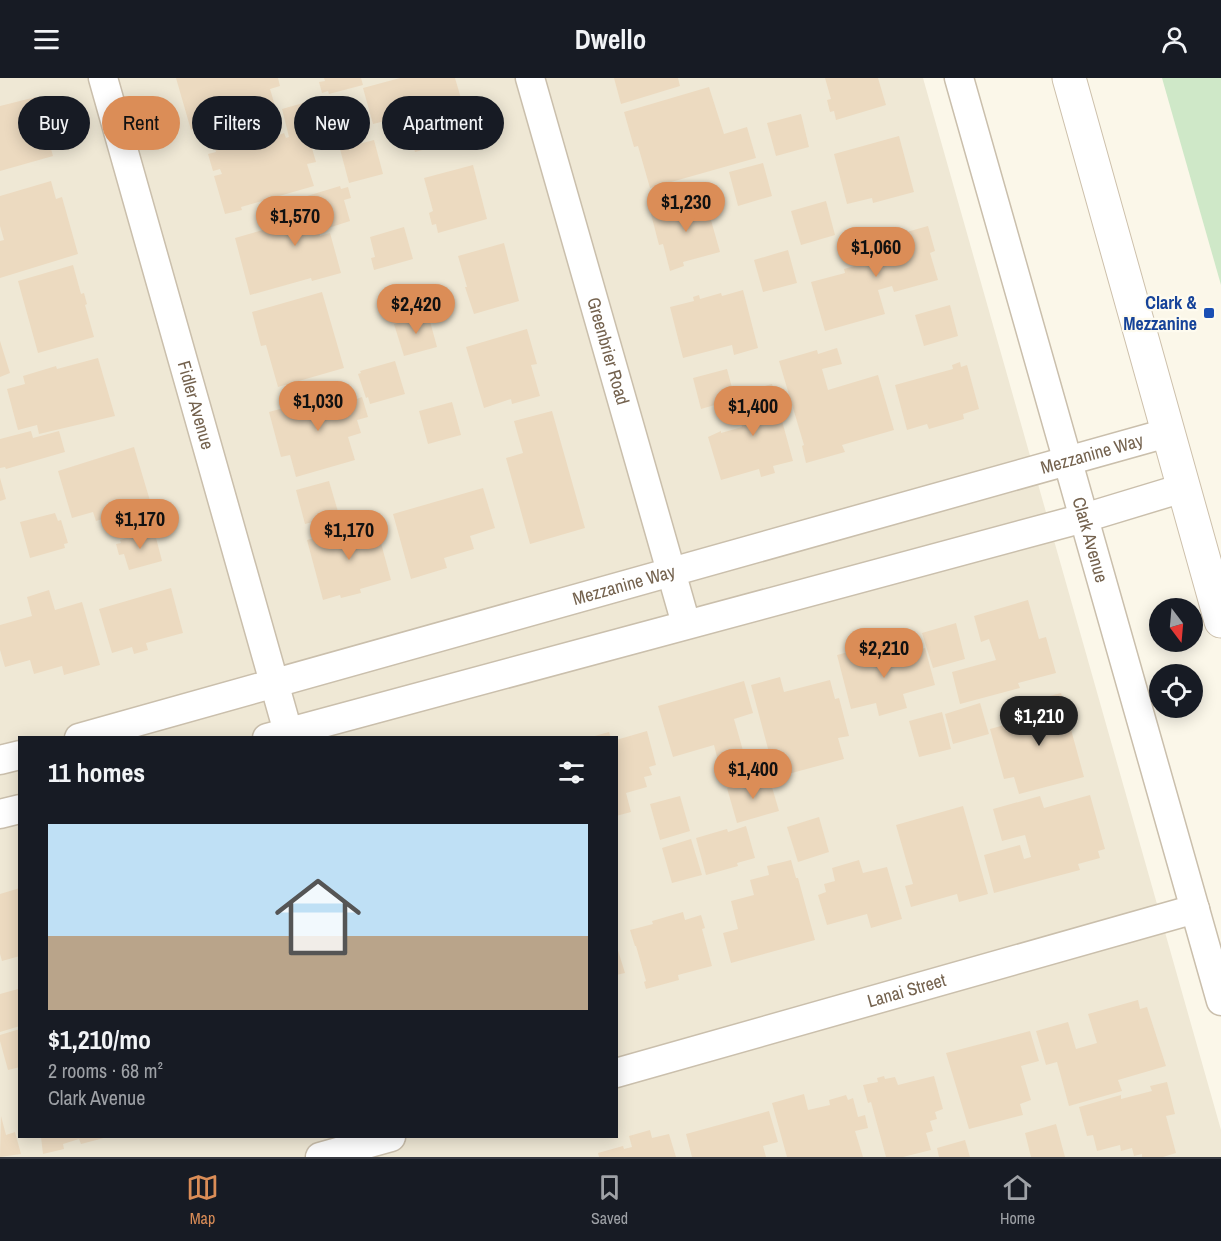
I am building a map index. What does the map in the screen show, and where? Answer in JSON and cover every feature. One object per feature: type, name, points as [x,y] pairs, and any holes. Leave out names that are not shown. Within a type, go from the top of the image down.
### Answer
[{"type":"main road","points":[[1069,78],[1221,621]]},
{"type":"street","name":"Fidler Avenue","points":[[103,78],[274,683],[277,735]]},
{"type":"street","name":"Greenbrier Road","points":[[530,78],[686,624]]},
{"type":"street","name":"Clark Avenue","points":[[959,78],[1221,1001]]},
{"type":"street","name":"Mezzanine Way","points":[[86,736],[1167,433]]},
{"type":"street","points":[[277,735],[1084,518],[1184,488]]},
{"type":"street","points":[[0,760],[18,756]]},
{"type":"street","points":[[0,814],[18,810]]},
{"type":"street","name":"Lanai Street","points":[[618,1072],[1195,909]]},
{"type":"street","points":[[320,1157],[387,1138]]},
{"type":"shaded area","points":[[0,78],[923,78],[1221,1130],[1221,1157],[0,1157]]},
{"type":"green space","points":[[1162,78],[1221,78],[1221,285]]},
{"type":"building","points":[[176,78],[278,78],[280,86],[270,89],[272,96],[192,96],[191,130]]},
{"type":"building","points":[[324,78],[361,78],[363,85],[329,94],[328,91],[322,93],[319,82],[325,81]]},
{"type":"building","points":[[400,78],[455,78],[460,96],[382,96],[382,122],[373,124],[370,113],[370,96],[365,96],[363,88]]},
{"type":"building","points":[[614,78],[678,78],[680,86],[621,104]]},
{"type":"building","points":[[825,78],[878,78],[886,105],[836,120],[834,111],[830,112],[827,100],[831,99]]},
{"type":"building","points":[[709,87],[724,134],[747,127],[756,158],[650,188],[638,146],[634,147],[624,112]]},
{"type":"building","points":[[18,102],[18,150],[51,150],[53,156],[0,171],[0,106]]},
{"type":"building","points":[[294,106],[294,150],[312,150],[316,162],[307,164],[314,186],[241,207],[242,210],[225,214],[214,176],[222,174],[220,169],[213,171],[208,154],[216,152],[215,150],[282,150],[282,134],[284,133],[286,138],[289,137],[282,109]]},
{"type":"building","points":[[801,114],[809,147],[776,156],[767,123]]},
{"type":"building","points":[[899,136],[914,192],[873,203],[872,198],[847,204],[834,154]]},
{"type":"building","points":[[374,140],[383,174],[349,183],[340,150],[370,150],[370,141]]},
{"type":"building","points":[[763,163],[772,196],[738,206],[729,172]]},
{"type":"building","points":[[473,165],[487,219],[438,233],[436,224],[432,225],[429,213],[433,211],[424,178]]},
{"type":"building","points":[[51,181],[56,199],[62,197],[78,254],[0,278],[0,241],[4,240],[0,226],[0,196]]},
{"type":"building","points":[[340,186],[341,189],[348,187],[351,198],[344,200],[350,221],[319,231],[320,236],[330,233],[341,273],[312,281],[311,278],[250,295],[235,238],[277,226],[278,232],[314,224],[307,196]]},
{"type":"building","points":[[705,199],[720,252],[683,262],[684,266],[670,271],[663,244],[659,245],[651,214]]},
{"type":"building","points":[[826,201],[835,235],[801,245],[791,211]]},
{"type":"building","points":[[928,226],[935,251],[930,253],[938,280],[894,292],[892,286],[878,290],[885,314],[825,331],[811,282],[845,273],[844,269],[865,263],[860,245]]},
{"type":"building","points":[[404,227],[413,259],[374,270],[371,258],[375,257],[370,237]]},
{"type":"building","points":[[504,243],[519,301],[474,314],[458,256]]},
{"type":"building","points":[[788,250],[797,283],[763,292],[754,260]]},
{"type":"building","points":[[73,265],[81,294],[84,293],[94,337],[38,353],[18,281]]},
{"type":"building","points":[[743,290],[758,348],[734,355],[732,345],[683,358],[670,307],[694,301],[693,297],[699,295],[700,299]]},
{"type":"building","points":[[322,292],[344,368],[278,387],[266,345],[261,346],[252,312]]},
{"type":"building","points":[[950,305],[958,336],[924,346],[915,315]]},
{"type":"building","points":[[428,314],[437,347],[404,356],[394,324]]},
{"type":"building","points":[[527,329],[537,364],[531,365],[540,396],[512,404],[511,399],[484,408],[466,347]]},
{"type":"building","points":[[0,341],[10,373],[0,377]]},
{"type":"building","points":[[837,348],[842,364],[822,369],[828,390],[878,375],[894,430],[842,445],[845,452],[806,463],[802,446],[804,445],[779,361],[817,350],[818,354]]},
{"type":"building","points":[[98,358],[115,416],[39,434],[37,425],[18,430],[7,389],[25,384],[23,376],[56,366],[57,369]]},
{"type":"building","points":[[395,361],[405,394],[370,404],[358,374],[361,373],[360,371]]},
{"type":"building","points":[[960,362],[961,367],[967,365],[979,409],[963,414],[964,419],[929,429],[927,424],[907,430],[895,385],[953,369],[952,365]]},
{"type":"building","points":[[727,369],[735,399],[701,409],[693,378]]},
{"type":"building","points":[[772,384],[793,461],[773,466],[775,473],[761,477],[759,469],[721,480],[708,437],[721,431],[721,433],[742,427],[736,408],[742,407],[738,393]]},
{"type":"building","points":[[336,393],[351,401],[362,397],[368,417],[357,420],[361,433],[348,437],[355,460],[296,477],[290,455],[281,457],[269,412],[287,407],[286,404],[293,402],[294,405]]},
{"type":"building","points":[[452,402],[461,435],[428,444],[419,411]]},
{"type":"building","points":[[552,411],[585,528],[530,544],[506,458],[523,453],[514,421]]},
{"type":"building","points":[[31,431],[33,438],[59,431],[65,452],[6,469],[5,467],[0,468],[0,439]]},
{"type":"building","points":[[134,447],[151,504],[96,521],[93,512],[72,518],[58,471]]},
{"type":"building","points":[[0,478],[6,499],[0,501]]},
{"type":"building","points":[[329,481],[339,515],[305,524],[296,490]]},
{"type":"building","points":[[483,488],[495,528],[470,536],[474,549],[444,558],[447,568],[411,579],[393,514]]},
{"type":"building","points":[[55,513],[58,521],[61,520],[68,543],[64,544],[65,548],[30,558],[20,522]]},
{"type":"building","points":[[375,521],[391,580],[360,589],[361,593],[341,598],[340,595],[323,600],[307,540],[353,527],[352,524],[358,522],[359,525]]},
{"type":"building","points":[[154,530],[162,561],[129,570],[124,554],[119,555],[116,544],[121,543],[120,540]]},
{"type":"building","points":[[171,588],[183,633],[146,643],[148,650],[134,654],[132,647],[112,653],[99,609]]},
{"type":"building","points":[[49,590],[55,610],[82,602],[100,665],[64,675],[62,666],[34,674],[30,660],[5,667],[0,650],[0,625],[32,616],[27,597]]},
{"type":"building","points":[[1028,600],[1039,639],[1046,637],[1056,673],[1018,683],[1020,688],[960,704],[952,672],[996,660],[989,639],[981,642],[974,616]]},
{"type":"building","points":[[956,623],[965,659],[933,668],[922,633]]},
{"type":"building","points":[[867,647],[871,662],[925,648],[935,685],[903,694],[907,708],[879,716],[876,703],[851,709],[837,655]]},
{"type":"building","points":[[780,677],[784,692],[830,680],[835,699],[839,698],[849,736],[838,738],[844,759],[788,774],[783,757],[771,760],[751,685]]},
{"type":"building","points":[[744,681],[753,713],[734,719],[744,754],[718,761],[714,745],[673,757],[658,706]]},
{"type":"building","points":[[1061,693],[1084,777],[1019,794],[1014,777],[1004,779],[990,729],[1034,717],[1030,701]]},
{"type":"building","points":[[980,703],[989,734],[953,744],[945,714]]},
{"type":"building","points":[[942,712],[951,749],[919,757],[909,721]]},
{"type":"building","points":[[647,731],[656,765],[649,767],[652,775],[644,777],[647,787],[626,793],[631,812],[618,815],[618,739]]},
{"type":"building","points":[[609,732],[610,736],[595,736]]},
{"type":"building","points":[[769,777],[779,811],[737,823],[727,788]]},
{"type":"building","points":[[1090,795],[1105,849],[1098,851],[1100,858],[1078,864],[1080,870],[994,893],[984,855],[1020,845],[1024,859],[1031,857],[1025,835],[1002,841],[993,809],[1040,796],[1044,808]]},
{"type":"building","points":[[680,796],[690,831],[660,840],[650,804]]},
{"type":"building","points":[[963,806],[988,894],[959,902],[957,894],[911,907],[905,886],[913,884],[896,825]]},
{"type":"building","points":[[819,817],[829,852],[798,862],[787,827]]},
{"type":"building","points":[[746,826],[755,858],[737,863],[738,866],[706,875],[696,838]]},
{"type":"building","points":[[691,839],[702,875],[672,883],[662,848]]},
{"type":"building","points":[[791,860],[815,940],[731,963],[723,933],[738,929],[731,901],[754,895],[750,880],[769,875],[767,866]]},
{"type":"building","points":[[859,860],[863,873],[887,867],[902,919],[871,928],[867,914],[827,925],[818,895],[826,892],[824,884],[835,881],[832,868]]},
{"type":"building","points":[[18,889],[18,957],[2,961],[0,954],[0,894]]},
{"type":"building","points":[[683,912],[685,920],[701,915],[705,928],[702,929],[712,966],[678,975],[679,980],[646,989],[644,982],[646,981],[630,930]]},
{"type":"building","points":[[618,950],[625,973],[618,975]]},
{"type":"building","points":[[18,989],[18,1027],[0,1032],[0,994]]},
{"type":"building","points":[[1138,1000],[1140,1009],[1147,1007],[1166,1066],[1118,1080],[1122,1091],[1069,1106],[1057,1062],[1046,1065],[1036,1031],[1068,1022],[1076,1049],[1097,1043],[1088,1014]]},
{"type":"building","points":[[18,1030],[18,1068],[8,1070],[0,1035]]},
{"type":"building","points":[[1030,1031],[1039,1061],[1021,1066],[1031,1100],[1020,1104],[1023,1115],[969,1129],[946,1053]]},
{"type":"building","points":[[884,1076],[885,1079],[895,1077],[898,1085],[934,1076],[943,1109],[935,1112],[937,1119],[930,1121],[933,1131],[926,1133],[931,1150],[903,1157],[886,1157],[871,1102],[868,1103],[863,1085],[878,1082],[877,1078]]},
{"type":"building","points":[[1167,1082],[1175,1114],[1166,1116],[1176,1153],[1163,1157],[1142,1157],[1142,1154],[1134,1156],[1132,1148],[1121,1151],[1120,1145],[1097,1151],[1093,1135],[1087,1136],[1079,1107],[1121,1095],[1121,1099],[1152,1091],[1150,1086]]},
{"type":"building","points":[[804,1094],[808,1110],[830,1105],[829,1100],[846,1095],[848,1100],[853,1098],[858,1117],[865,1115],[868,1128],[855,1131],[863,1157],[787,1157],[772,1103]]},
{"type":"building","points":[[769,1111],[778,1142],[763,1146],[766,1157],[692,1157],[686,1134]]},
{"type":"building","points":[[1,1116],[6,1135],[15,1132],[21,1154],[0,1157]]},
{"type":"building","points":[[1056,1124],[1065,1157],[1031,1157],[1025,1133]]},
{"type":"building","points":[[650,1130],[652,1138],[669,1134],[676,1157],[599,1157],[598,1153],[623,1146],[624,1149],[632,1147],[629,1136]]},
{"type":"building","points":[[41,1138],[104,1138],[81,1144],[79,1139],[63,1144],[64,1149],[43,1154]]},
{"type":"building","points":[[965,1140],[970,1157],[939,1157],[937,1148]]},
{"type":"place","name":"Clark & Mezzanine","points":[[1209,313]]}]
